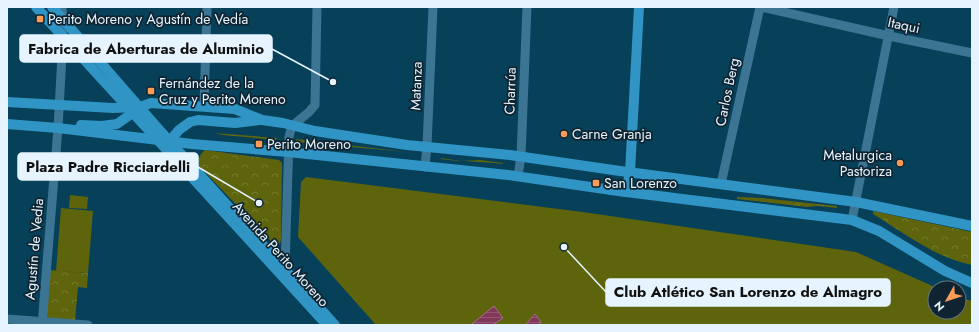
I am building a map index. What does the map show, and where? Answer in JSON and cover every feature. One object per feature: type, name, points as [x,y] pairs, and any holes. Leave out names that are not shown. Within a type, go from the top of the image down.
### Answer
[{"type":"main road","name":"Avenida Perito Moreno","points":[[36,7],[285,268],[335,325]]},
{"type":"main road","name":"Avenida Perito Moreno","points":[[52,7],[156,139]]},
{"type":"main road","points":[[626,192],[630,172],[639,7]]},
{"type":"main road","points":[[7,102],[133,109],[151,103],[235,109],[262,120],[283,123],[315,131],[399,144],[521,156],[856,202],[972,226]]},
{"type":"main road","points":[[61,129],[76,125],[102,126],[117,124],[133,109]]},
{"type":"main road","points":[[167,144],[179,130],[190,122],[198,120],[235,123],[262,120]]},
{"type":"main road","points":[[7,124],[156,139],[167,144],[192,144],[288,152],[518,176],[626,192],[852,220],[879,230],[945,271],[972,283]]},
{"type":"main road","name":"Avenida Perito Moreno","points":[[167,144],[326,325]]},
{"type":"street","name":"Agustín de Vedia","points":[[42,323],[61,129],[59,106],[63,37],[62,7]]},
{"type":"street","points":[[204,106],[207,7]]},
{"type":"street","points":[[285,268],[289,137],[292,126],[310,112],[315,105],[317,7]]},
{"type":"street","name":"Matanza","points":[[425,167],[433,7]]},
{"type":"street","name":"Charrúa","points":[[518,176],[521,156],[527,7]]},
{"type":"street","name":"Itaqui","points":[[761,7],[888,36],[972,53]]},
{"type":"street","name":"Carlos Berg","points":[[721,184],[761,7]]},
{"type":"street","points":[[852,220],[894,7]]},
{"type":"street","points":[[7,319],[42,323],[88,325]]},
{"type":"green space","points":[[214,133],[277,138],[276,140]]},
{"type":"green space","points":[[296,139],[406,152],[296,142]]},
{"type":"green space","points":[[205,150],[279,160],[282,163],[281,240],[279,245],[274,244],[199,166],[199,157]]},
{"type":"green space","points":[[220,155],[236,157],[235,166],[220,165]]},
{"type":"green space","points":[[480,160],[503,163],[502,164],[462,161]]},
{"type":"green space","points":[[306,177],[590,213],[856,252],[927,284],[927,320],[967,320],[967,299],[972,301],[972,325],[376,325],[298,237],[301,182]]},
{"type":"green space","points":[[70,195],[88,197],[87,209],[69,208]]},
{"type":"green space","points":[[737,197],[762,198],[837,206],[837,208],[819,206],[807,207],[737,199]]},
{"type":"green space","points":[[61,208],[93,211],[88,273],[56,271]]},
{"type":"green space","points":[[873,211],[972,232],[972,265],[959,262],[933,251],[908,237],[873,214]]},
{"type":"green space","points":[[50,270],[88,273],[87,288],[78,287],[75,321],[45,319]]},
{"type":"shaded area","points":[[494,306],[503,318],[493,325],[472,324]]},
{"type":"shaded area","points":[[535,314],[541,322],[538,325],[525,325]]},
{"type":"place","name":"Perito Moreno y Agustín de Vedía","points":[[40,19]]},
{"type":"place","name":"Fabrica de Aberturas de Aluminio","points":[[333,82]]},
{"type":"place","name":"Fernández de la Cruz y Perito Moreno","points":[[151,91]]},
{"type":"place","name":"Carne Granja","points":[[564,134]]},
{"type":"place","name":"Perito Moreno","points":[[259,144]]},
{"type":"place","name":"Metalurgica Pastoriza","points":[[900,163]]},
{"type":"place","name":"San Lorenzo","points":[[596,183]]},
{"type":"place","name":"Plaza Padre Ricciardelli","points":[[259,203]]},
{"type":"place","name":"Club Atlético San Lorenzo de Almagro","points":[[564,247]]}]
